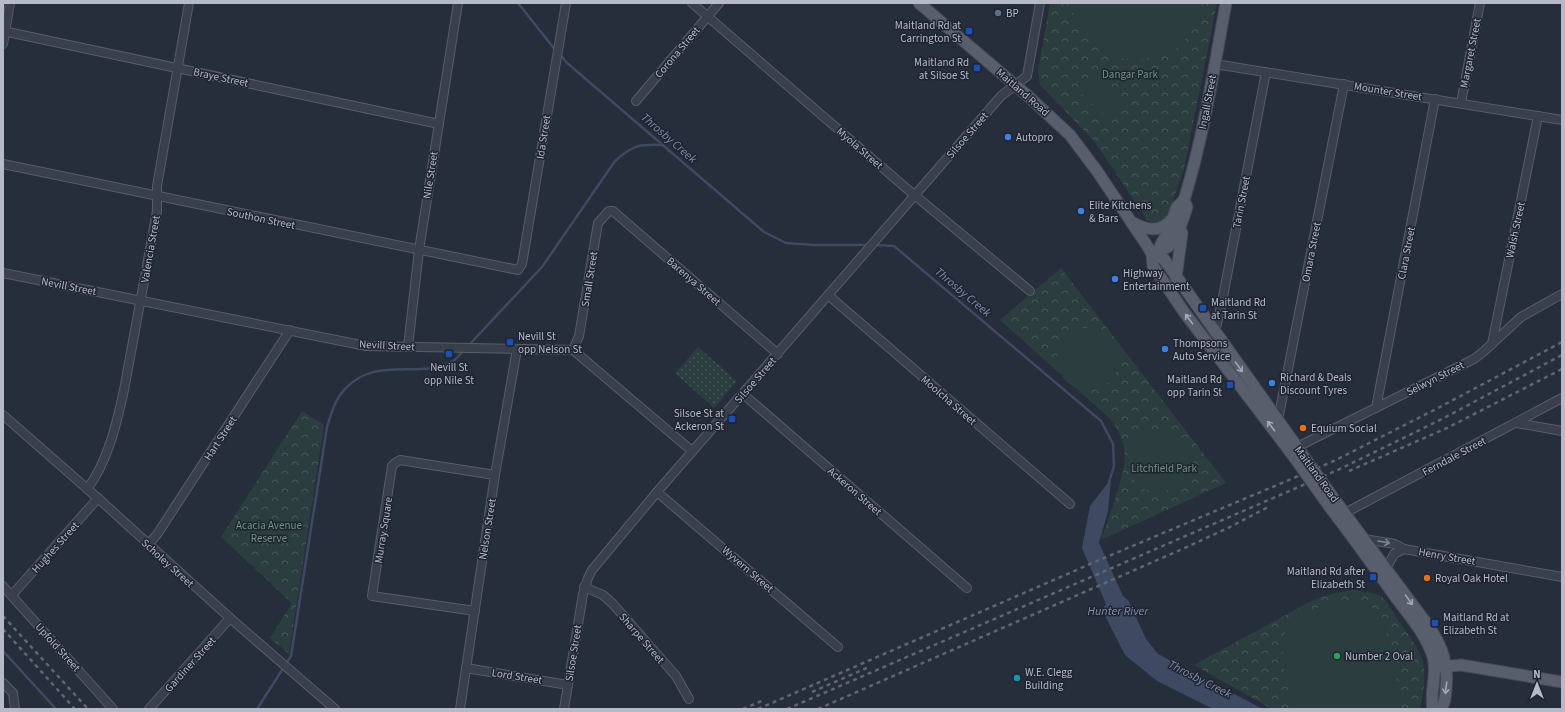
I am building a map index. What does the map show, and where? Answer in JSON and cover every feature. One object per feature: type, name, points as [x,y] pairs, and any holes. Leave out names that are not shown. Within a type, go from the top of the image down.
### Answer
[{"type":"main road","name":"Maitland Road","points":[[919,3],[1049,115],[1077,144],[1131,222],[1164,259],[1278,420],[1298,452],[1421,633],[1431,652],[1435,668],[1431,702],[1433,709]]},
{"type":"main road","name":"Ingall Street","points":[[1156,251],[1161,241],[1168,233],[1177,206],[1184,200],[1197,151],[1226,3]]},
{"type":"main road","name":"Ingall Street","points":[[1176,278],[1182,234],[1181,228],[1187,207],[1184,200]]},
{"type":"main road","points":[[1131,222],[1145,228],[1155,229],[1166,226],[1174,218]]},
{"type":"main road","name":"Ingall Street","points":[[1156,251],[1170,245],[1175,238],[1177,231],[1181,228]]},
{"type":"main road","name":"Maitland Road","points":[[1156,251],[1153,266],[1184,312],[1298,452]]},
{"type":"main road","name":"Maitland Road","points":[[1333,504],[1345,513],[1430,628],[1442,650],[1447,666],[1446,690],[1444,704],[1441,709]]},
{"type":"main road","points":[[1435,668],[1461,665],[1562,682]]},
{"type":"street","points":[[3,44],[4,31],[10,3]]},
{"type":"street","name":"Valencia Street","points":[[87,488],[96,477],[118,417],[157,211],[157,186],[189,3]]},
{"type":"street","name":"Nile Street","points":[[408,347],[419,250],[458,3]]},
{"type":"street","name":"Ida Street","points":[[518,270],[522,264],[566,3]]},
{"type":"street","name":"Myola Street","points":[[692,3],[915,195],[1030,291]]},
{"type":"street","name":"Corona Street","points":[[636,101],[719,3]]},
{"type":"street","name":"Silsoe Street","points":[[564,709],[584,587],[592,570],[692,451],[1001,96],[1014,84],[1026,76],[1040,3]]},
{"type":"street","name":"Margaret Street","points":[[1461,103],[1480,3]]},
{"type":"street","name":"Braye Street","points":[[4,31],[439,124]]},
{"type":"street","name":"Mounter Street","points":[[1215,64],[1562,120]]},
{"type":"street","name":"Tarin Street","points":[[1215,332],[1266,72]]},
{"type":"street","name":"Omara Street","points":[[1278,420],[1344,84]]},
{"type":"street","name":"Clara Street","points":[[1376,408],[1435,99]]},
{"type":"street","name":"Walsh Street","points":[[1492,344],[1538,116]]},
{"type":"street","name":"Southon Street","points":[[3,164],[518,270]]},
{"type":"street","name":"Small Street","points":[[573,350],[579,336],[598,223],[609,211]]},
{"type":"street","name":"Barenya Street","points":[[609,211],[615,212],[778,354]]},
{"type":"street","name":"Nevill Street","points":[[3,273],[366,346],[573,350]]},
{"type":"street","name":"Selwyn Street","points":[[1298,452],[1376,408],[1474,359],[1521,317],[1562,294]]},
{"type":"street","name":"Moolcha Street","points":[[828,295],[1070,504]]},
{"type":"street","name":"Hart Street","points":[[148,545],[158,533],[290,330]]},
{"type":"street","name":"Nelson Street","points":[[460,709],[495,475],[517,349]]},
{"type":"street","points":[[573,350],[692,451]]},
{"type":"street","name":"Ackeron Street","points":[[743,394],[967,588]]},
{"type":"street","name":"Ferndale Street","points":[[1345,513],[1562,398]]},
{"type":"street","name":"Scholey Street","points":[[3,415],[87,488],[230,618],[335,709]]},
{"type":"street","points":[[1517,423],[1562,432]]},
{"type":"street","name":"Murray Square","points":[[475,611],[372,596],[392,466],[395,463],[400,460],[495,475]]},
{"type":"street","name":"Wyvern Street","points":[[657,492],[838,646]]},
{"type":"street","name":"Hughes Street","points":[[12,595],[98,498]]},
{"type":"street","name":"Henry Street","points":[[1364,539],[1395,544],[1404,548],[1562,577]]},
{"type":"street","name":"Henry Street","points":[[1386,568],[1394,554],[1404,548]]},
{"type":"street","name":"Upfold Street","points":[[3,586],[114,709]]},
{"type":"street","name":"Sharpe Street","points":[[584,587],[603,595],[613,604],[676,676],[689,699]]},
{"type":"street","name":"Gardiner Street","points":[[149,709],[230,618]]},
{"type":"street","name":"Lord Street","points":[[466,668],[568,685]]},
{"type":"street","points":[[3,683],[13,693],[16,709]]},
{"type":"green space","name":"Dangar Park","points":[[1050,3],[1217,3],[1184,169],[1167,218],[1155,225],[1155,223],[1147,220],[1095,142],[1040,85],[1038,71]]},
{"type":"green space","points":[[1068,3],[1202,3],[1198,25],[1175,50],[1158,56],[1138,60],[1119,58],[1095,45],[1078,25]]},
{"type":"green space","points":[[1091,79],[1120,101],[1120,109],[1117,114],[1106,116],[1078,91]]},
{"type":"green space","name":"Litchfield Park","points":[[1061,268],[1226,483],[1101,540],[1116,496],[1124,464],[1125,455],[1121,436],[1108,417],[1000,320]]},
{"type":"green space","points":[[1088,328],[1100,331],[1110,337],[1116,347],[1119,359],[1116,371],[1110,381],[1100,387],[1088,390],[1076,387],[1066,381],[1060,371],[1057,359],[1060,347],[1066,337],[1076,331]]},
{"type":"green space","points":[[698,347],[737,381],[714,408],[675,373]]},
{"type":"green space","name":"Acacia Avenue Reserve","points":[[302,411],[324,425],[289,654],[270,638],[292,603],[221,537]]},
{"type":"green space","points":[[1158,430],[1170,433],[1180,439],[1186,449],[1189,461],[1186,473],[1180,483],[1170,489],[1158,492],[1146,489],[1136,483],[1130,473],[1127,461],[1130,449],[1136,439],[1146,433]]},
{"type":"green space","points":[[1354,590],[1381,596],[1419,651],[1424,670],[1423,694],[1420,709],[1272,709],[1194,665],[1315,599],[1335,593]]},
{"type":"green space","name":"Number 2 Oval","points":[[1347,602],[1364,604],[1373,608],[1384,622],[1402,702],[1402,709],[1294,709],[1284,664],[1283,640],[1286,629],[1292,620],[1303,613],[1318,608]]},
{"type":"water","name":"Hunter River","points":[[1111,479],[1108,511],[1099,543],[1123,596],[1128,600],[1146,639],[1158,654],[1263,709],[1213,709],[1157,681],[1125,655],[1102,610],[1106,604],[1082,548],[1090,506]]},
{"type":"waterway","name":"Throsby Creek","points":[[518,3],[556,51]]},
{"type":"waterway","name":"Throsby Creek","points":[[560,54],[566,62],[764,232],[786,243],[814,245],[868,245]]},
{"type":"waterway","points":[[469,345],[542,267],[615,161],[632,149],[642,145],[663,145]]},
{"type":"waterway","name":"Throsby Creek","points":[[875,245],[894,246],[1101,421],[1113,444],[1114,466],[1109,482]]},
{"type":"waterway","points":[[257,709],[291,656],[327,427],[339,397],[345,389],[357,379],[370,373],[384,370],[426,369],[440,366],[454,360],[464,350]]},
{"type":"waterway","points":[[3,651],[56,709]]},
{"type":"railway","points":[[758,709],[1104,558],[1334,461],[1562,342]]},
{"type":"railway","points":[[787,709],[1340,469],[1442,419],[1562,355]]},
{"type":"railway","points":[[1349,471],[1447,428],[1562,369]]},
{"type":"railway","points":[[818,709],[1187,547],[1270,506]]},
{"type":"railway","points":[[3,616],[88,709]]},
{"type":"railway","points":[[3,629],[75,709]]},
{"type":"railway","points":[[812,692],[869,667]]},
{"type":"railway","points":[[743,709],[764,700]]},
{"type":"place","name":"BP","points":[[998,13]]},
{"type":"place","name":"Maitland Rd at Carrington St","points":[[969,31]]},
{"type":"place","name":"Maitland Rd at Silsoe St","points":[[977,68]]},
{"type":"place","name":"Autopro","points":[[1008,137]]},
{"type":"place","name":"Elite Kitchens & Bars","points":[[1081,211]]},
{"type":"place","name":"Highway Entertainment","points":[[1115,279]]},
{"type":"place","name":"Maitland Rd at Tarin St","points":[[1203,308]]},
{"type":"place","name":"Nevill St opp Nelson St","points":[[510,342]]},
{"type":"place","name":"Thompsons Auto Service","points":[[1165,349]]},
{"type":"place","name":"Nevill St opp Nile St","points":[[449,354]]},
{"type":"place","name":"Richard & Deals Discount Tyres","points":[[1272,383]]},
{"type":"place","name":"Maitland Rd opp Tarin St","points":[[1230,385]]},
{"type":"place","name":"Silsoe St at Ackeron St","points":[[732,419]]},
{"type":"place","name":"Equium Social","points":[[1303,428]]},
{"type":"place","name":"Maitland Rd after Elizabeth St","points":[[1373,577]]},
{"type":"place","name":"Royal Oak Hotel","points":[[1427,578]]},
{"type":"place","name":"Maitland Rd at Elizabeth St","points":[[1435,623]]},
{"type":"place","name":"Number 2 Oval","points":[[1337,656]]},
{"type":"place","name":"W.E. Clegg Building","points":[[1017,678]]}]
